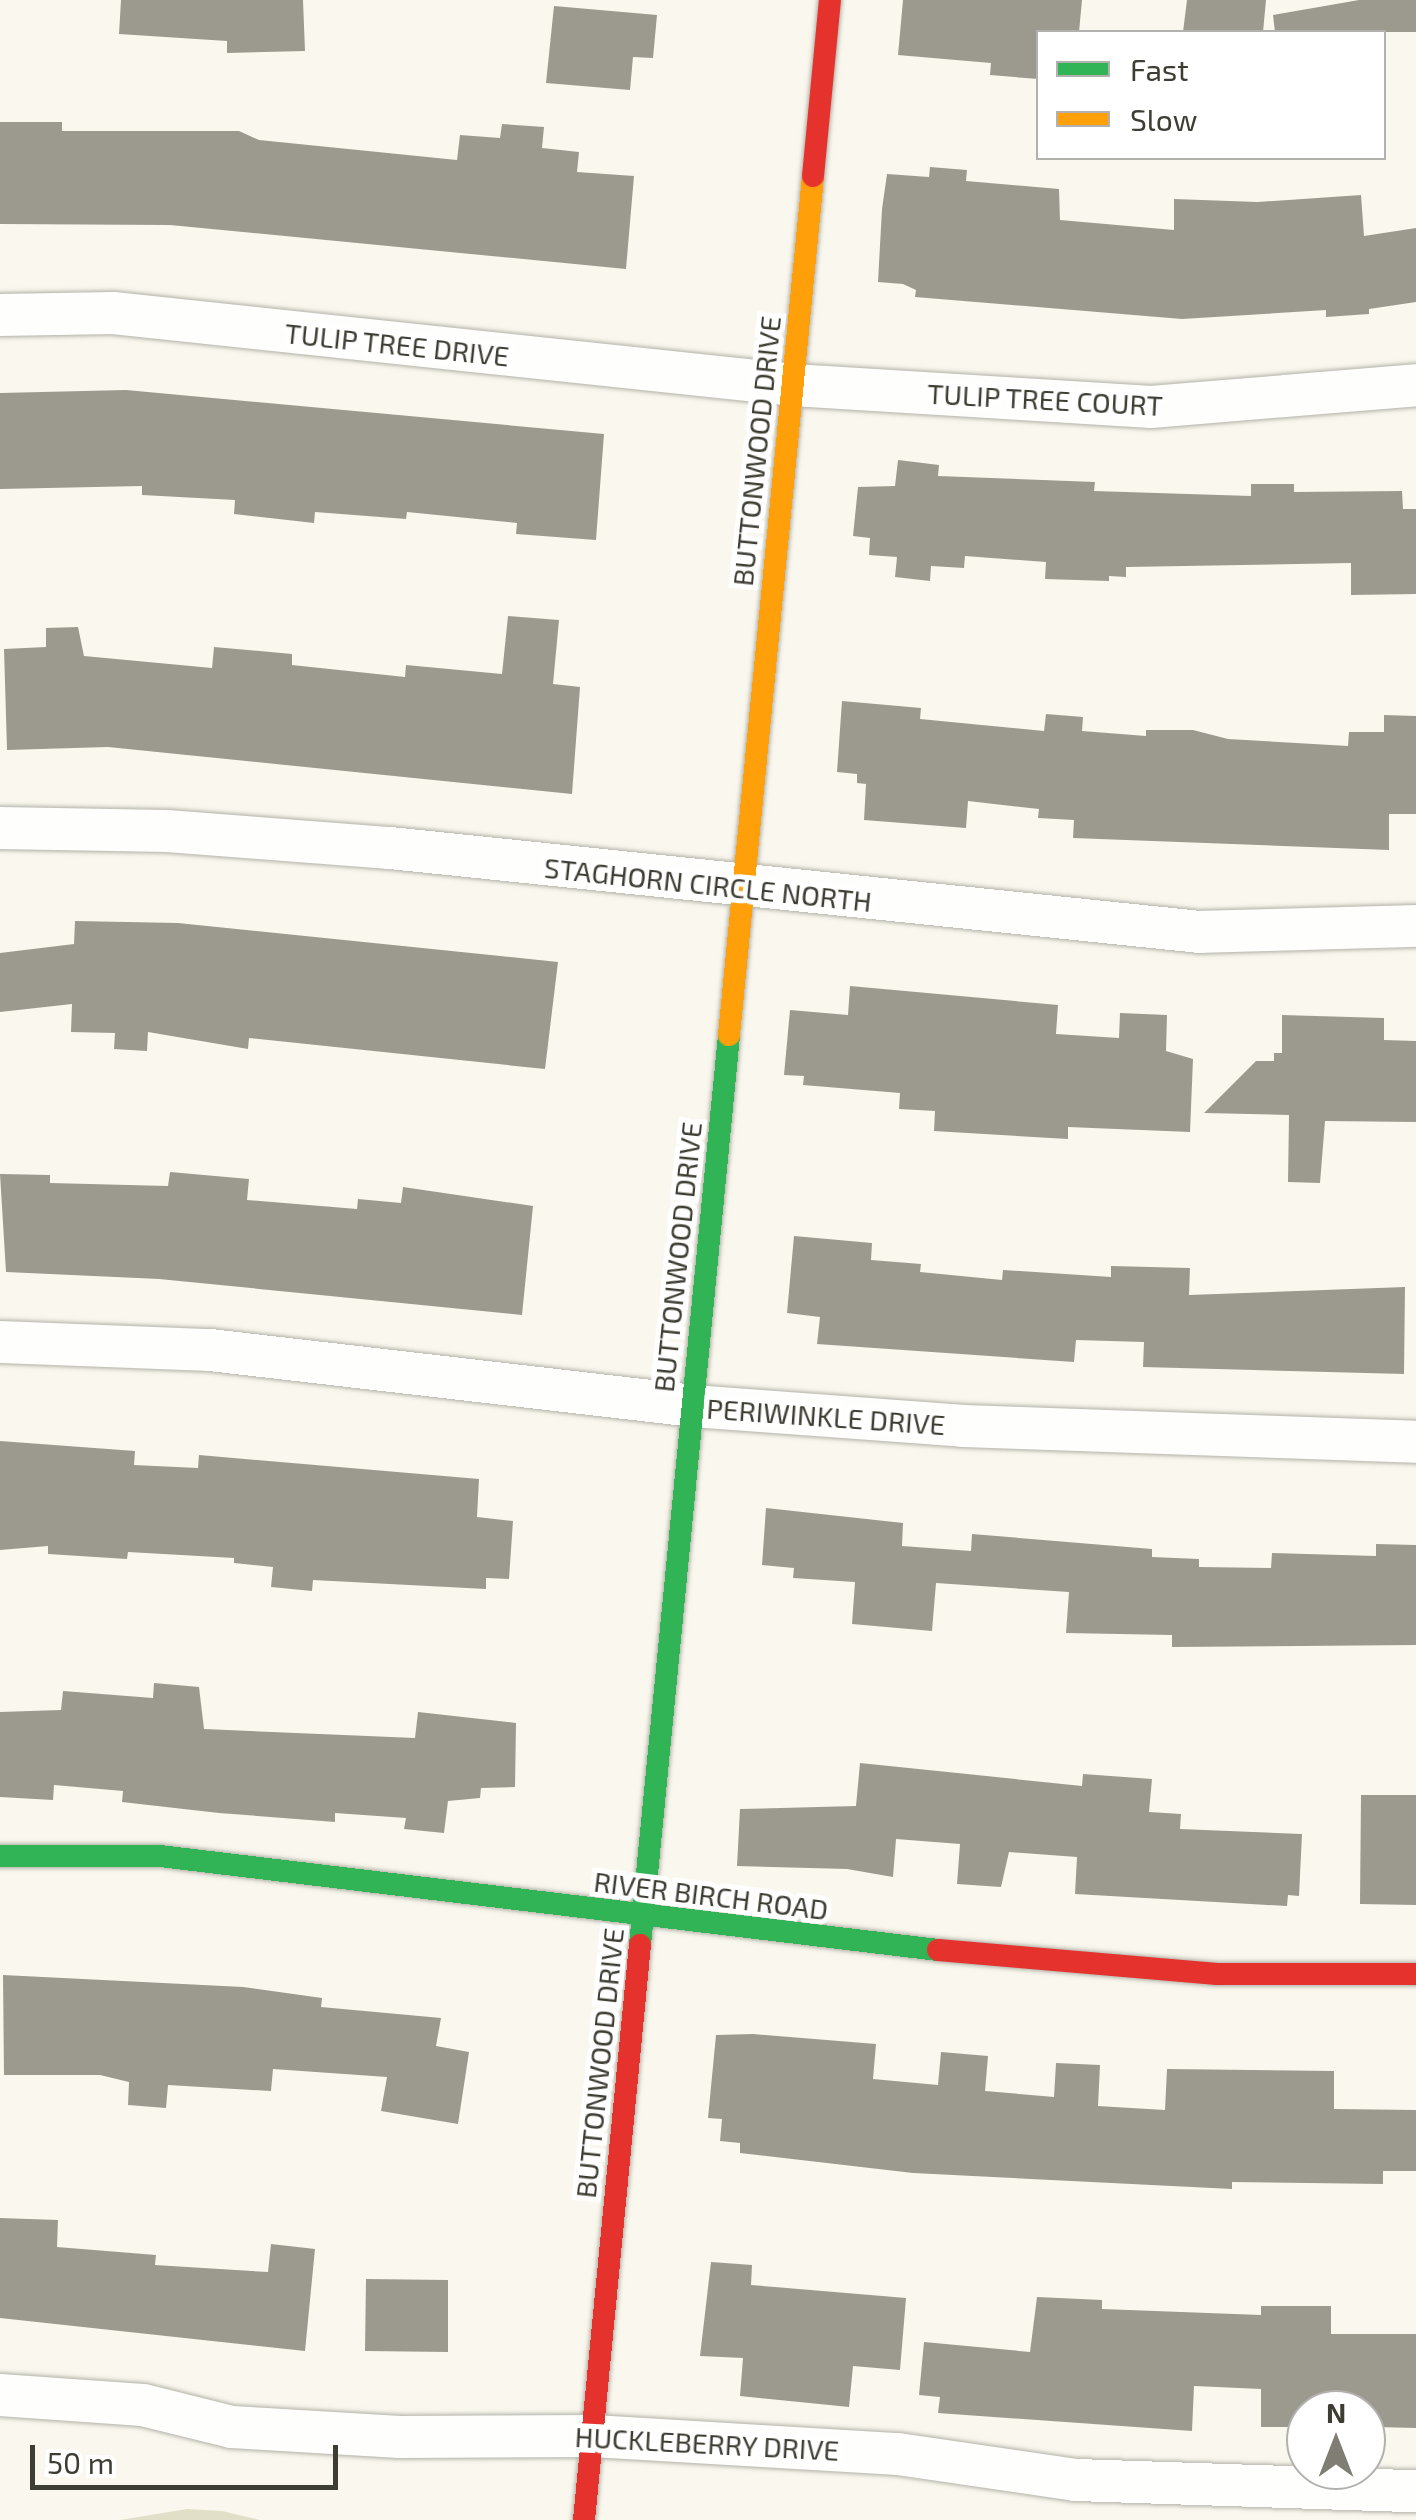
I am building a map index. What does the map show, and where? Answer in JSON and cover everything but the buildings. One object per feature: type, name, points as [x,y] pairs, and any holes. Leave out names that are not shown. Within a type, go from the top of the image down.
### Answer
[{"type":"street","name":"BUTTONWOOD DRIVE","points":[[584,2520],[830,0]]},
{"type":"street","name":"TULIP TREE DRIVE","points":[[0,314],[113,313],[793,385]]},
{"type":"street","name":"TULIP TREE COURT","points":[[793,385],[1150,407],[1416,385]]},
{"type":"street","name":"STAGHORN CIRCLE NORTH","points":[[0,828],[168,830],[390,848],[744,889],[1200,932],[1416,926]]},
{"type":"street","name":"PERIWINKLE DRIVE","points":[[0,1342],[210,1350],[693,1406],[963,1426],[1416,1442]]},
{"type":"street","name":"RIVER BIRCH ROAD","points":[[0,1856],[160,1856],[814,1939],[1217,1974],[1416,1974]]},
{"type":"street","name":"HUCKLEBERRY DRIVE","points":[[0,2395],[143,2405],[232,2427],[400,2437],[593,2436],[898,2454],[1076,2480],[1416,2491]]},
{"type":"shaded area","points":[[187,2509],[222,2511],[260,2520],[120,2520]]},
{"type":"traffic: fast","points":[[640,1945],[729,1035]]},
{"type":"traffic: fast","points":[[0,1856],[160,1856],[938,1950]]},
{"type":"traffic: slow","points":[[729,1035],[813,176]]},
{"type":"traffic: jam","points":[[813,176],[830,0]]},
{"type":"traffic: jam","points":[[584,2520],[640,1945]]},
{"type":"traffic: jam","points":[[938,1950],[1217,1974],[1416,1974]]}]
